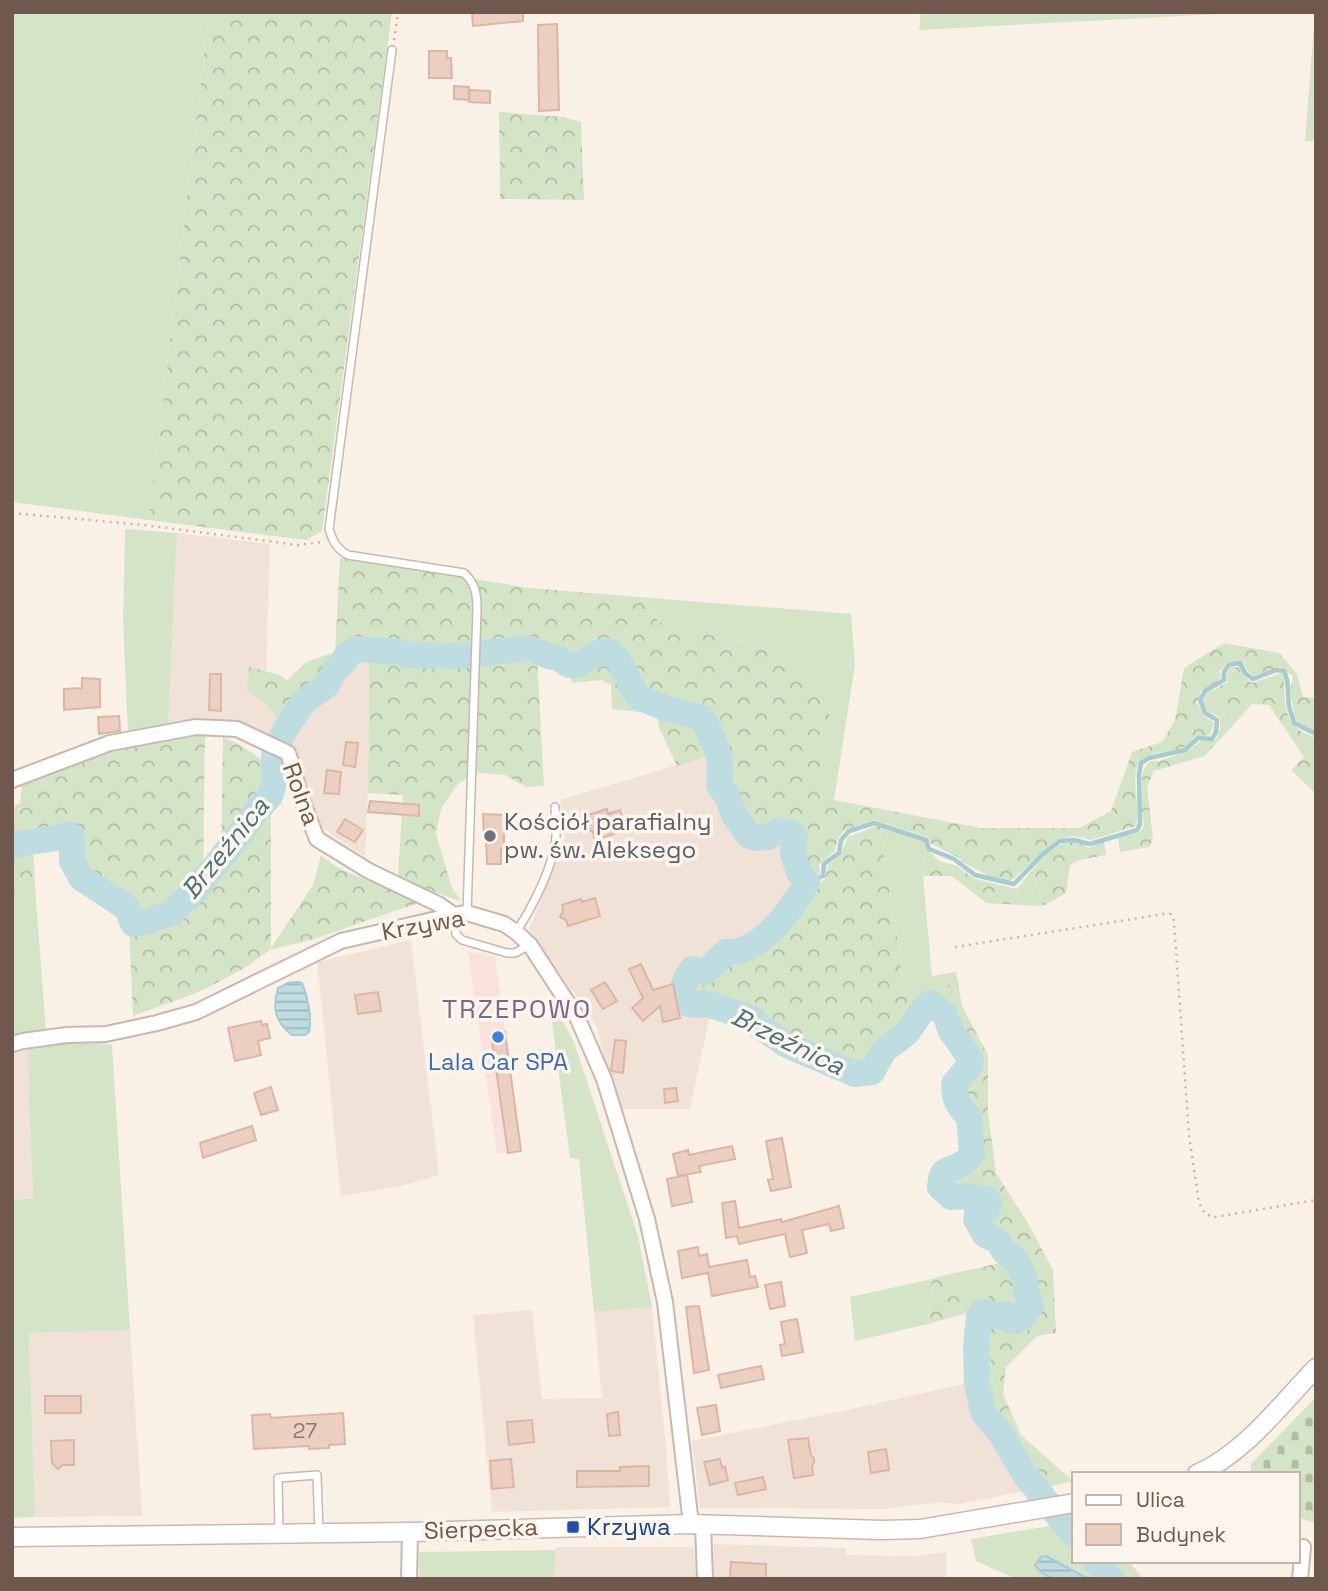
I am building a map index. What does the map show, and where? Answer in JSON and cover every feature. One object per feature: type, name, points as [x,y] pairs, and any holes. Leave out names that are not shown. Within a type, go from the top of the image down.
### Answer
[{"type":"street","name":"Rolna","points":[[12,780],[110,743],[196,727],[237,729],[288,754],[300,796],[317,839],[369,871],[461,914]]},
{"type":"street","name":"Krzywa","points":[[12,1044],[67,1035],[106,1034],[196,1012],[341,941],[461,914],[504,924],[516,932],[530,945],[577,1017],[604,1079],[647,1219],[666,1302],[705,1579]]},
{"type":"street","points":[[1204,1472],[1240,1446],[1316,1368]]},
{"type":"street","name":"Sierpecka","points":[[12,1537],[410,1532],[697,1524],[881,1531],[920,1529],[1072,1503]]},
{"type":"street","points":[[409,1579],[410,1532]]},
{"type":"street","points":[[1300,1579],[1306,1548]]},
{"type":"lane","points":[[392,50],[329,529],[338,549],[348,555],[464,573],[471,580],[476,592],[476,644],[461,914],[456,934],[462,940],[506,953],[515,953],[530,945]]},
{"type":"lane","points":[[516,932],[526,918],[554,854],[555,807]]},
{"type":"lane","points":[[279,1534],[278,1478],[317,1475],[319,1533]]},
{"type":"path","points":[[392,50],[398,12]]},
{"type":"path","points":[[12,513],[144,525],[298,545],[332,539]]},
{"type":"path","points":[[955,947],[1171,914],[1174,921],[1189,1135],[1199,1203],[1205,1214],[1215,1217],[1316,1200]]},
{"type":"shaded area","points":[[177,533],[270,544],[266,672],[249,667],[266,704],[283,724],[273,742],[242,728],[168,727]]},
{"type":"shaded area","points":[[358,653],[369,655],[365,856],[320,825],[294,758],[285,743],[311,701],[333,688],[334,679]]},
{"type":"shaded area","points":[[714,754],[716,784],[745,837],[762,841],[789,836],[791,842],[788,855],[795,877],[803,885],[778,921],[745,947],[727,949],[704,969],[690,967],[680,980],[679,989],[687,1005],[711,1010],[690,1109],[622,1109],[615,1086],[610,1086],[597,1028],[592,1018],[529,929],[565,838],[560,800]]},
{"type":"shaded area","points":[[411,940],[439,1175],[401,1186],[341,1196],[317,962]]},
{"type":"shaded area","points":[[468,951],[495,957],[521,1151],[497,1154]]},
{"type":"shaded area","points":[[27,1044],[33,1198],[12,1200],[12,1051]]},
{"type":"shaded area","points":[[652,1307],[670,1507],[492,1512],[473,1315],[532,1310],[542,1399],[602,1398],[594,1312]]},
{"type":"shaded area","points":[[130,1330],[142,1516],[35,1517],[29,1332]]},
{"type":"shaded area","points":[[972,1382],[980,1412],[1030,1490],[959,1504],[938,1502],[885,1509],[700,1508],[692,1441]]},
{"type":"shaded area","points":[[714,1544],[846,1548],[845,1555],[914,1556],[946,1552],[946,1579],[712,1579]]},
{"type":"shaded area","points":[[555,1547],[694,1547],[696,1579],[554,1579]]},
{"type":"green space","points":[[12,12],[209,12],[149,520],[12,502]]},
{"type":"green space","points":[[209,12],[392,12],[322,531],[306,540],[149,520]]},
{"type":"green space","points":[[921,12],[1258,12],[919,30]]},
{"type":"green space","points":[[1315,12],[1316,141],[1305,141]]},
{"type":"green space","points":[[499,112],[564,117],[581,122],[584,200],[500,199]]},
{"type":"green space","points":[[125,529],[177,533],[168,727],[128,736],[123,621]]},
{"type":"green space","points":[[340,558],[530,588],[639,597],[659,622],[776,652],[832,700],[818,782],[834,800],[981,828],[1079,828],[1111,811],[1132,752],[1162,742],[1175,720],[1184,668],[1224,643],[1279,653],[1297,674],[1303,697],[1316,698],[1316,732],[1296,721],[1290,693],[1293,676],[1280,667],[1254,676],[1242,661],[1228,663],[1219,672],[1222,676],[1216,683],[1201,691],[1197,702],[1203,715],[1214,723],[1210,735],[1195,737],[1181,748],[1150,755],[1139,763],[1135,777],[1136,826],[1091,840],[1075,836],[1058,839],[1011,881],[989,876],[962,862],[930,843],[927,837],[874,820],[846,829],[838,838],[834,852],[819,865],[820,874],[811,876],[798,859],[797,832],[780,828],[757,836],[741,819],[721,784],[730,758],[724,755],[707,715],[639,695],[618,649],[606,641],[576,662],[569,663],[559,655],[550,655],[536,645],[488,651],[434,651],[375,647],[359,642],[340,655],[341,659],[332,666],[329,677],[312,692],[303,695],[297,708],[283,724],[266,704],[247,691],[249,667],[280,675],[287,680],[306,662],[335,652]]},
{"type":"green space","points":[[639,597],[851,614],[855,665],[834,800],[818,782],[776,652],[659,622]]},
{"type":"green space","points":[[522,652],[537,656],[544,786],[526,787],[505,775],[475,772],[457,785],[441,809],[436,834],[452,888],[461,901],[398,876],[403,795],[368,793],[369,655],[390,654],[402,659],[460,665]]},
{"type":"green space","points":[[604,654],[620,667],[635,700],[644,704],[640,712],[612,709],[611,685],[602,680],[572,683],[568,669],[579,668],[594,657]]},
{"type":"green space","points":[[1239,667],[1252,683],[1282,673],[1284,675],[1286,705],[1291,721],[1297,728],[1316,738],[1316,794],[1291,770],[1304,757],[1269,705],[1252,704],[1230,729],[1214,690],[1227,682],[1227,674],[1231,668]]},
{"type":"green space","points":[[1214,690],[1230,729],[1216,743],[1220,717],[1207,711],[1202,701],[1206,693]]},
{"type":"green space","points":[[656,708],[702,722],[714,754],[677,766],[659,728]]},
{"type":"green space","points":[[171,735],[205,735],[203,876],[168,912],[134,920],[122,898],[93,882],[81,871],[75,841],[70,831],[50,837],[30,835],[12,841],[12,806],[20,804],[22,782],[127,746]]},
{"type":"green space","points":[[223,737],[259,758],[265,765],[268,780],[267,791],[247,811],[248,817],[221,849]]},
{"type":"green space","points":[[1216,740],[1205,756],[1154,771],[1147,787],[1153,839],[1149,847],[1120,852],[1118,838],[1140,832],[1144,825],[1142,774],[1146,765],[1151,761],[1188,751],[1201,741]]},
{"type":"green space","points":[[271,802],[271,948],[313,885],[321,856],[342,870],[421,902],[311,940],[270,950],[246,967],[207,988],[133,1016],[129,928],[173,916],[203,888]]},
{"type":"green space","points":[[876,826],[880,827],[910,1022],[904,1031],[881,1047],[871,1069],[859,1071],[788,1042],[750,1014],[708,1002],[694,1002],[688,997],[686,981],[693,973],[708,972],[728,954],[744,953],[780,929],[795,902],[825,879],[828,865],[840,855],[848,837]]},
{"type":"green space","points":[[880,827],[924,842],[927,849],[923,876],[932,976],[956,972],[958,983],[934,989],[936,1001],[927,999],[910,1022]]},
{"type":"green space","points":[[1104,841],[1106,855],[1079,860],[1070,865],[1066,893],[1043,906],[1033,869],[1041,860],[1056,847],[1067,843],[1073,842],[1090,848]]},
{"type":"green space","points":[[33,845],[36,900],[12,902],[12,849]]},
{"type":"green space","points":[[927,849],[939,861],[957,866],[975,879],[1017,889],[1021,905],[986,903],[952,876],[923,876]]},
{"type":"green space","points":[[1033,869],[1043,906],[1021,905],[1017,889]]},
{"type":"green space","points":[[36,900],[46,1032],[12,1040],[12,902]]},
{"type":"green space","points":[[958,983],[962,1006],[988,1055],[988,1112],[996,1173],[1028,1223],[1053,1270],[1056,1333],[1037,1336],[1006,1367],[1003,1394],[1021,1435],[1072,1481],[1047,1487],[1040,1483],[1001,1428],[983,1315],[994,1319],[1006,1317],[1010,1323],[1020,1322],[1034,1308],[1016,1255],[1000,1239],[988,1233],[979,1214],[990,1209],[992,1200],[988,1196],[967,1191],[963,1167],[974,1155],[974,1124],[960,1101],[958,1091],[960,1082],[974,1061],[952,1026],[948,1011],[936,1001],[934,989]]},
{"type":"green space","points":[[549,1000],[574,1042],[638,1236],[652,1307],[594,1312],[579,1159],[570,1158]]},
{"type":"green space","points":[[77,1039],[112,1045],[130,1330],[29,1333],[35,1517],[12,1518],[12,1200],[33,1198],[27,1044]]},
{"type":"green space","points":[[963,1167],[967,1191],[952,1194],[943,1185],[942,1178],[948,1171]]},
{"type":"green space","points":[[1011,1260],[1016,1264],[1023,1280],[1021,1289],[1027,1304],[1020,1317],[1011,1318],[1008,1312],[991,1311],[983,1267]]},
{"type":"green space","points":[[983,1267],[991,1311],[982,1307],[976,1312],[964,1314],[950,1274]]},
{"type":"green space","points":[[950,1274],[964,1314],[928,1324],[932,1279]]},
{"type":"green space","points":[[932,1279],[928,1324],[855,1341],[850,1297]]},
{"type":"green space","points":[[983,1315],[1001,1428],[987,1411],[981,1379]]},
{"type":"green space","points":[[1316,1397],[1316,1524],[1300,1518],[1300,1472],[1251,1472],[1251,1464]]},
{"type":"green space","points":[[1072,1522],[1072,1563],[1131,1563],[1143,1579],[1016,1579],[976,1561],[971,1539]]},
{"type":"green space","points":[[555,1550],[554,1579],[419,1579],[419,1552]]},
{"type":"water","points":[[302,983],[309,1007],[309,1032],[305,1035],[292,1035],[286,1030],[275,1008],[278,988]]},
{"type":"water","points":[[1046,1556],[1087,1579],[1058,1579],[1045,1575],[1035,1565],[1041,1557]]},
{"type":"building","points":[[472,12],[523,12],[523,21],[473,26]]},
{"type":"building","points":[[557,24],[559,110],[539,111],[538,25]]},
{"type":"building","points":[[429,51],[447,51],[447,58],[451,58],[452,78],[429,78]]},
{"type":"building","points":[[454,86],[469,87],[469,100],[454,99]]},
{"type":"building","points":[[470,90],[490,91],[490,103],[469,102]]},
{"type":"building","points":[[210,674],[221,674],[221,711],[209,710]]},
{"type":"building","points":[[82,678],[100,679],[100,707],[64,710],[64,689],[82,688]]},
{"type":"building","points":[[119,716],[120,731],[99,734],[98,717]]},
{"type":"building","points":[[346,742],[358,743],[355,767],[343,765]]},
{"type":"building","points":[[327,770],[341,772],[339,794],[324,793]]},
{"type":"building","points":[[370,801],[419,805],[419,816],[368,812]]},
{"type":"building","points":[[607,809],[608,814],[620,810],[625,826],[613,830],[614,834],[595,840],[593,832],[587,829],[590,823],[588,815]]},
{"type":"building","name":"Kościół parafialny pw. św. Aleksego","points":[[483,814],[504,815],[501,864],[487,864]]},
{"type":"building","points":[[345,819],[363,830],[355,842],[337,832]]},
{"type":"building","points":[[595,898],[600,916],[568,926],[566,920],[560,917],[562,905]]},
{"type":"building","points":[[641,964],[653,990],[673,984],[680,1018],[663,1022],[660,1006],[643,1021],[632,1008],[643,998],[629,969]]},
{"type":"building","points":[[605,982],[617,1001],[603,1009],[591,990]]},
{"type":"building","points":[[378,992],[381,1011],[358,1014],[355,995]]},
{"type":"building","points":[[261,1021],[262,1025],[267,1024],[270,1038],[258,1041],[261,1055],[235,1061],[228,1028]]},
{"type":"building","points":[[505,1032],[521,1151],[508,1153],[491,1034]]},
{"type":"building","points":[[615,1040],[626,1041],[623,1073],[611,1071]]},
{"type":"building","points":[[271,1087],[278,1110],[261,1115],[254,1093]]},
{"type":"building","points":[[676,1088],[678,1101],[665,1103],[664,1089]]},
{"type":"building","points":[[252,1126],[256,1140],[203,1158],[200,1143]]},
{"type":"building","points":[[782,1138],[791,1187],[771,1191],[768,1180],[773,1179],[766,1141]]},
{"type":"building","points":[[732,1146],[735,1159],[699,1166],[701,1172],[678,1176],[673,1154],[688,1150],[689,1155]]},
{"type":"building","points":[[687,1175],[692,1202],[672,1206],[667,1179]]},
{"type":"building","points":[[735,1201],[739,1228],[781,1219],[782,1222],[839,1206],[844,1228],[831,1231],[829,1224],[802,1230],[807,1253],[790,1257],[785,1234],[739,1244],[737,1236],[726,1238],[722,1203]]},
{"type":"building","points":[[698,1247],[699,1256],[707,1254],[709,1267],[747,1260],[750,1277],[755,1276],[758,1287],[712,1296],[708,1273],[682,1278],[678,1251]]},
{"type":"building","points":[[781,1282],[785,1306],[770,1309],[765,1285]]},
{"type":"building","points":[[699,1306],[709,1370],[694,1373],[686,1307]]},
{"type":"building","points":[[797,1319],[803,1352],[782,1356],[780,1345],[785,1344],[781,1322]]},
{"type":"building","points":[[761,1366],[764,1379],[721,1388],[718,1375]]},
{"type":"building","points":[[45,1396],[81,1396],[81,1413],[45,1413]]},
{"type":"building","points":[[716,1405],[720,1431],[702,1435],[697,1408]]},
{"type":"building","points":[[618,1412],[620,1435],[609,1436],[607,1414]]},
{"type":"building","points":[[343,1413],[345,1444],[329,1445],[329,1448],[309,1449],[309,1446],[254,1449],[252,1415],[270,1414],[271,1418]]},
{"type":"building","points":[[532,1420],[534,1442],[509,1445],[507,1422]]},
{"type":"building","points":[[808,1438],[811,1456],[814,1458],[813,1475],[794,1478],[788,1440]]},
{"type":"building","points":[[74,1440],[74,1465],[62,1465],[58,1469],[52,1463],[51,1441]]},
{"type":"building","points":[[886,1449],[889,1470],[871,1473],[868,1452]]},
{"type":"building","points":[[511,1459],[514,1487],[492,1489],[490,1461]]},
{"type":"building","points":[[720,1459],[728,1480],[710,1485],[704,1462]]},
{"type":"building","points":[[649,1466],[649,1486],[577,1487],[577,1471],[620,1471],[620,1467]]},
{"type":"building","points":[[763,1477],[766,1489],[738,1495],[735,1483]]},
{"type":"building","points":[[731,1562],[766,1564],[766,1579],[730,1579]]},
{"type":"waterway","name":"Brzeźnica","points":[[12,846],[69,834],[72,838],[72,861],[81,878],[127,908],[133,924],[148,921],[171,913],[196,890],[270,796],[274,783],[274,752],[285,730],[304,701],[326,686],[346,656],[357,649],[399,652],[406,655],[458,656],[529,648],[558,658],[569,665],[577,665],[600,652],[610,651],[638,697],[665,708],[703,718],[719,758],[719,785],[728,798],[734,815],[748,835],[756,838],[768,837],[780,831],[791,833],[795,838],[793,854],[799,872],[807,882],[784,917],[763,938],[739,951],[726,952],[705,972],[692,969],[684,986],[689,1004],[704,1003],[751,1018],[787,1045],[855,1074],[872,1072],[884,1050],[907,1033],[930,1003],[945,1014],[951,1031],[970,1058],[971,1064],[954,1084],[957,1102],[969,1117],[972,1154],[958,1166],[944,1172],[940,1187],[951,1197],[987,1199],[988,1208],[978,1209],[976,1219],[985,1235],[998,1241],[1004,1251],[1017,1261],[1031,1306],[1021,1319],[1010,1321],[1006,1314],[995,1316],[982,1312],[979,1316],[977,1382],[983,1412],[1001,1434],[1025,1475],[1072,1533]]},
{"type":"waterway","points":[[807,882],[823,876],[824,864],[839,853],[841,840],[849,831],[874,823],[926,840],[929,849],[954,859],[975,875],[1014,884],[1043,854],[1060,841],[1074,840],[1090,844],[1137,830],[1140,824],[1141,763],[1149,758],[1185,750],[1198,738],[1212,739],[1217,720],[1205,713],[1200,700],[1205,691],[1224,680],[1224,672],[1229,665],[1240,663],[1245,673],[1253,679],[1276,670],[1284,671],[1294,723],[1316,734]]},
{"type":"waterway","name":"Brzeźnica","points":[[1097,1563],[1112,1579]]},
{"type":"place","name":"Kościół parafialny pw. św. Aleksego","points":[[490,836]]},
{"type":"place","name":"Lala Car SPA","points":[[498,1037]]},
{"type":"place","name":"Krzywa","points":[[573,1527]]},
{"type":"district","name":"TRZEPOWO","points":[[517,1009]]}]
